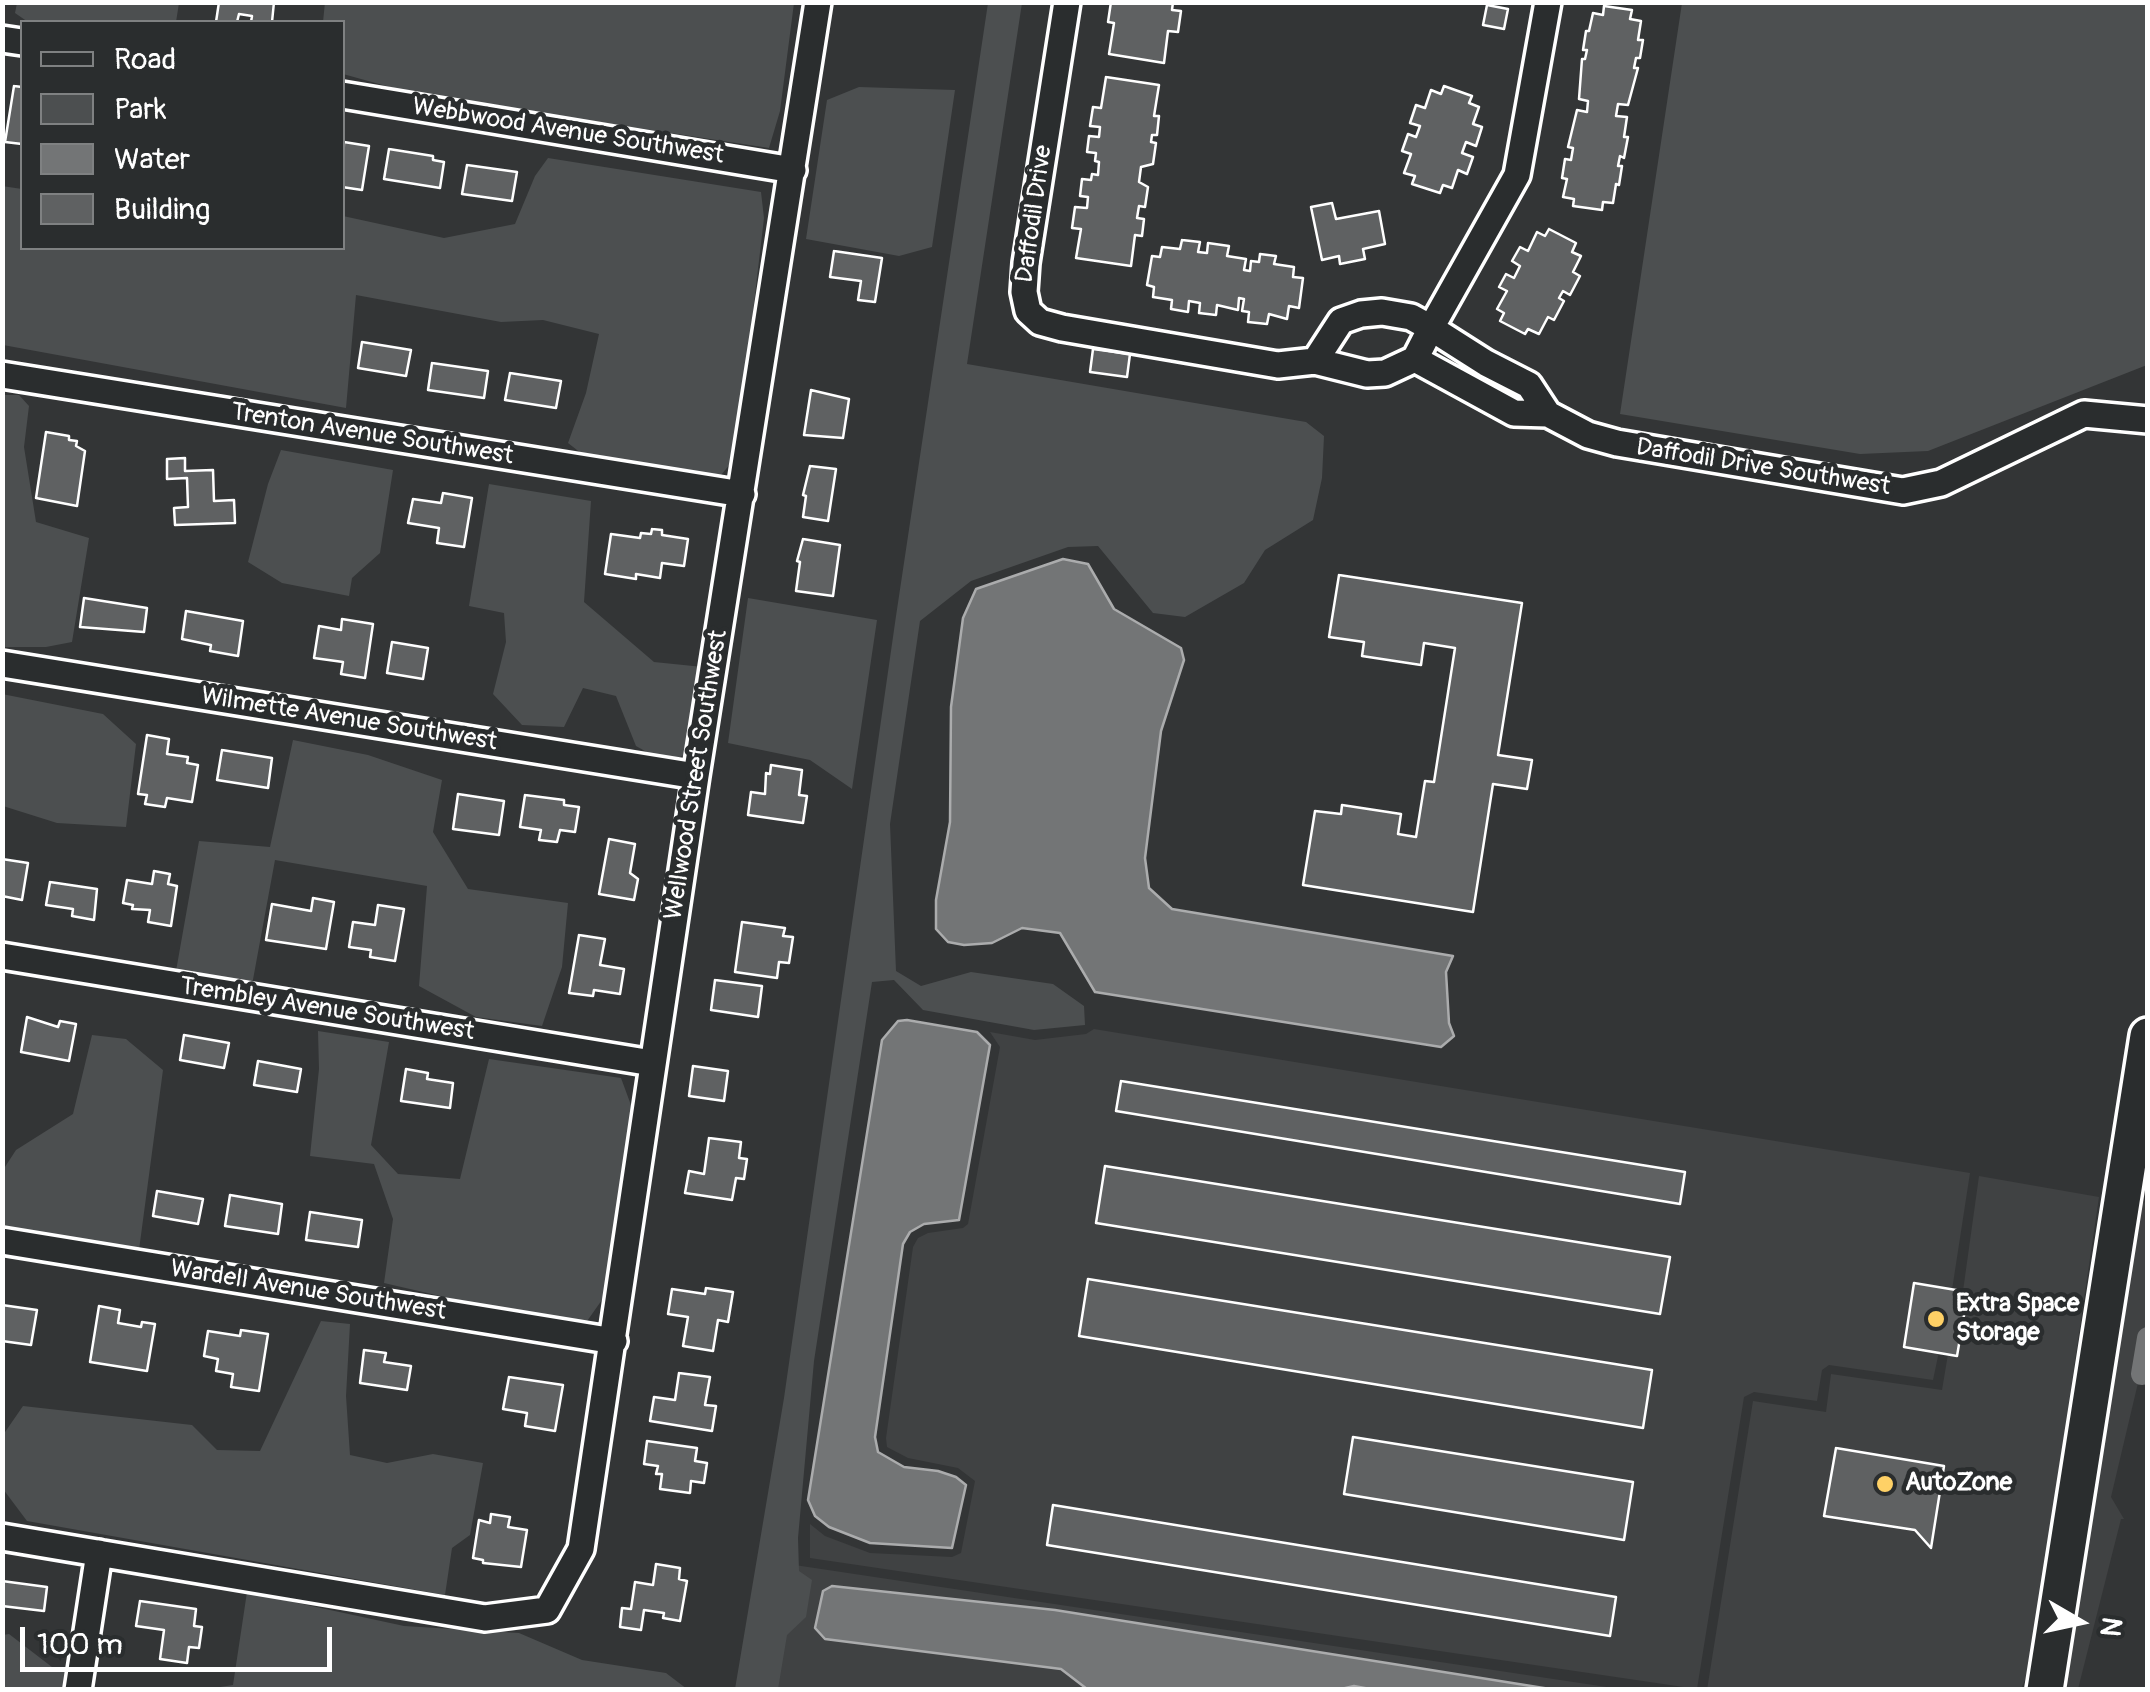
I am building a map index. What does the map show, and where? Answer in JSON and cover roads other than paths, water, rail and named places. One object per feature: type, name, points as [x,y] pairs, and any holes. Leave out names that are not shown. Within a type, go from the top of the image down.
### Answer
[{"type":"main road","points":[[2045,1690],[2148,1036]]},
{"type":"street","name":"Wellwood Street Southwest","points":[[99,1553],[485,1618],[547,1610],[581,1548],[652,1063],[818,2]]},
{"type":"street","name":"Daffodil Drive","points":[[1067,2],[1026,263],[1024,292],[1028,311],[1040,322],[1062,328],[1278,365],[1315,361],[1367,374],[1385,374],[1415,359]]},
{"type":"street","points":[[1415,359],[1517,175],[1548,2]]},
{"type":"street","name":"Webbwood Avenue Southwest","points":[[345,95],[793,170]]},
{"type":"street","points":[[1315,361],[1341,321],[1361,314],[1382,312],[1411,317],[1431,328]]},
{"type":"street","name":"Daffodil Drive Southwest","points":[[1431,328],[1529,385],[1548,414]]},
{"type":"street","name":"Daffodil Drive Southwest","points":[[1415,359],[1514,414],[1548,414],[1588,435],[1617,444],[1902,490],[1940,483],[2084,414],[2148,420]]},
{"type":"street","name":"Trenton Avenue Southwest","points":[[2,375],[742,494]]},
{"type":"street","name":"Wilmette Avenue Southwest","points":[[2,664],[696,776]]},
{"type":"street","name":"Trembley Avenue Southwest","points":[[2,956],[652,1063]]},
{"type":"street","name":"Wardell Avenue Southwest","points":[[2,1241],[614,1341]]},
{"type":"street","points":[[2,1537],[99,1553],[78,1690]]},
{"type":"water","points":[[1063,559],[1088,564],[1114,609],[1181,648],[1184,660],[1161,731],[1145,858],[1149,888],[1172,909],[1453,956],[1446,972],[1449,1023],[1454,1036],[1441,1047],[1095,992],[1060,933],[1022,928],[992,943],[964,945],[948,942],[936,929],[936,900],[950,822],[951,707],[963,618],[976,589]]},
{"type":"water","points":[[898,1021],[977,1032],[990,1045],[959,1220],[924,1224],[910,1232],[903,1244],[875,1437],[878,1452],[904,1467],[938,1471],[966,1485],[952,1548],[870,1543],[829,1527],[815,1516],[808,1500],[882,1040]]},
{"type":"water","points":[[832,1586],[1055,1610],[1550,1689],[1087,1689],[1061,1669],[825,1639],[815,1628],[823,1591]]},
{"type":"waterway","points":[[2142,1374],[2148,1338]]},
{"type":"place","name":"Extra Space Storage","points":[[1936,1319]]},
{"type":"place","name":"AutoZone","points":[[1885,1484]]}]
